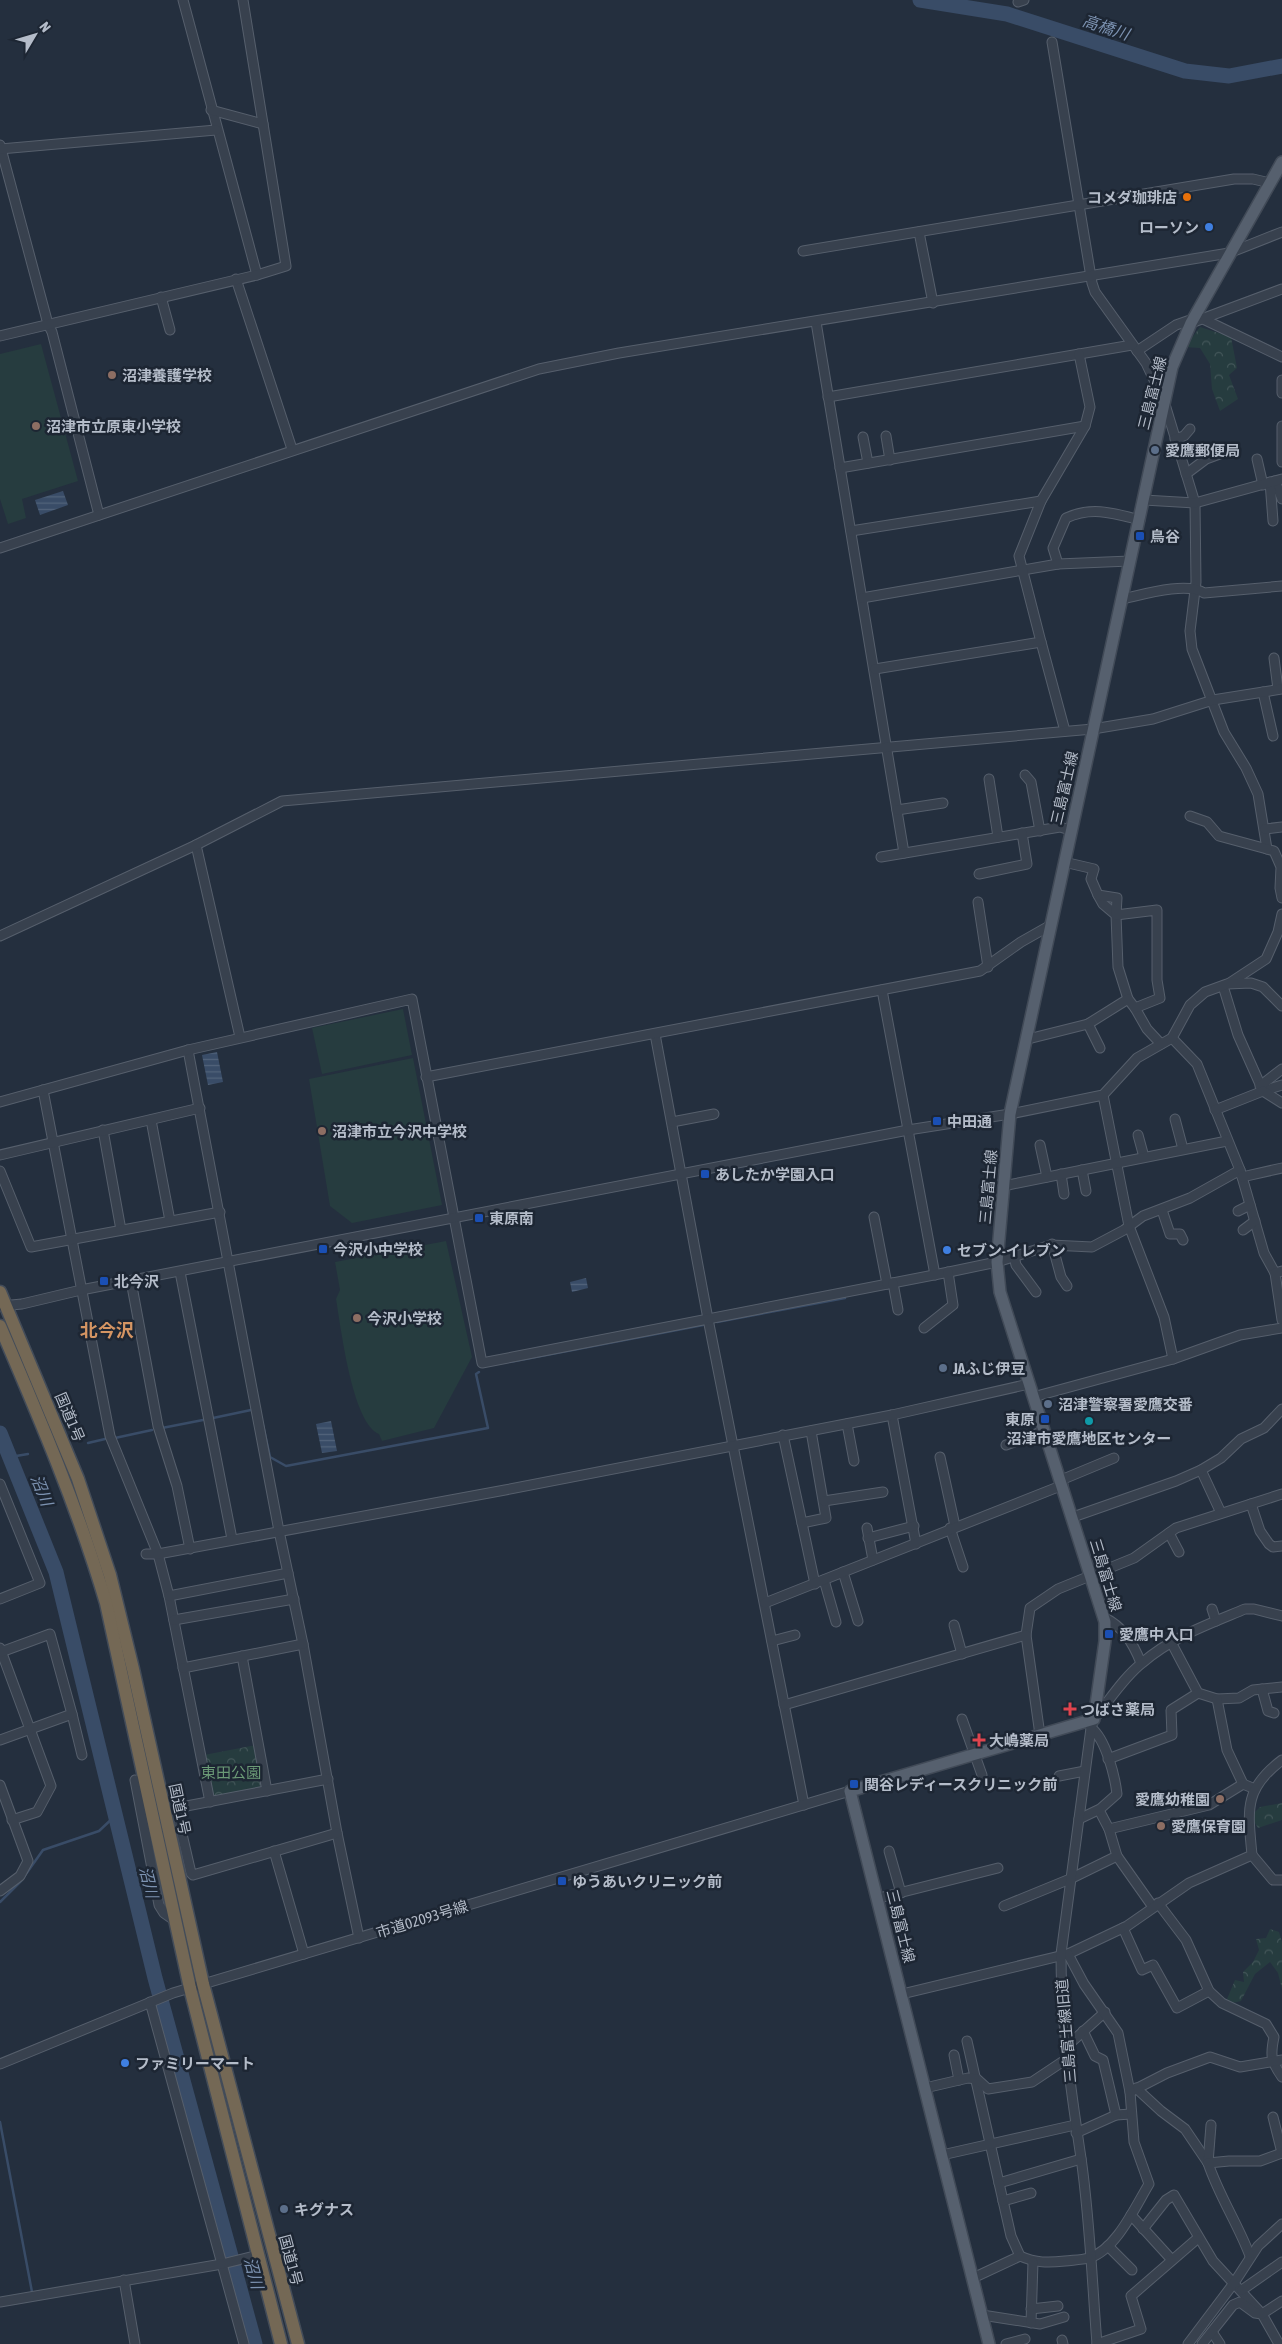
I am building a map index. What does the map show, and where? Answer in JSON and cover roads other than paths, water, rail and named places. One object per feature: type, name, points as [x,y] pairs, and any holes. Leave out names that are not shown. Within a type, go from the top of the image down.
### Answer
[{"type":"highway","name":"国道1号","points":[[0,1292],[3,1306],[81,1487],[110,1575],[133,1669],[203,1984],[298,2344]]},
{"type":"highway","name":"国道1号","points":[[0,1326],[67,1485],[96,1570],[118,1659],[190,1988],[282,2344]]},
{"type":"main road","name":"三島富士線","points":[[1093,1724],[1105,1641],[1105,1622],[1000,1292],[997,1262],[1010,1114],[1028,1038],[1070,830],[1140,520],[1172,367],[1229,253],[1282,162]]},
{"type":"main road","points":[[850,1791],[1040,1735],[1093,1724]]},
{"type":"main road","name":"三島富士線","points":[[850,1791],[879,1898],[989,2344]]},
{"type":"street","points":[[183,0],[216,130],[257,275]]},
{"type":"street","points":[[0,336],[257,275],[286,266],[243,0]]},
{"type":"street","points":[[1052,42],[1078,205],[1095,292],[1146,363],[1164,401],[1176,439],[1195,503],[1195,589],[1190,631],[1192,649],[1224,732],[1246,768],[1258,794],[1267,849]]},
{"type":"street","points":[[211,110],[263,124]]},
{"type":"street","points":[[100,515],[52,332],[48,324],[0,148],[216,130]]},
{"type":"street","points":[[803,251],[1234,180],[1253,179],[1270,183]]},
{"type":"street","points":[[920,232],[933,303]]},
{"type":"street","points":[[0,548],[292,449],[539,369],[619,353],[1229,253],[1282,232]]},
{"type":"street","points":[[236,279],[292,449]]},
{"type":"street","points":[[828,397],[1079,354],[1135,348],[1176,324],[1195,320],[1282,289]]},
{"type":"street","points":[[161,297],[170,330]]},
{"type":"street","points":[[1195,320],[1282,357]]},
{"type":"street","points":[[816,322],[888,747],[904,853]]},
{"type":"street","points":[[1065,731],[1019,556],[1041,501],[1085,426],[1090,407],[1079,354]]},
{"type":"street","points":[[1282,380],[1282,393]]},
{"type":"street","points":[[840,468],[1085,426]]},
{"type":"street","points":[[1282,426],[1282,462]]},
{"type":"street","points":[[1176,439],[1184,436],[1190,429]]},
{"type":"street","points":[[886,436],[890,460]]},
{"type":"street","points":[[863,437],[868,463]]},
{"type":"street","points":[[1186,474],[1206,459],[1225,452]]},
{"type":"street","points":[[1257,459],[1273,482],[1282,500]]},
{"type":"street","points":[[1144,500],[1195,503],[1273,482]]},
{"type":"street","points":[[1273,482],[1273,521]]},
{"type":"street","points":[[851,532],[1041,501]]},
{"type":"street","points":[[1058,564],[1053,548],[1066,518],[1089,510],[1107,511],[1140,520]]},
{"type":"street","points":[[862,598],[1058,564],[1130,561]]},
{"type":"street","points":[[1122,599],[1168,590],[1195,589],[1204,593],[1282,586]]},
{"type":"street","points":[[874,670],[1041,642]]},
{"type":"street","points":[[0,936],[196,845],[282,801],[1093,729],[1153,719],[1213,700],[1280,689],[1274,658]]},
{"type":"street","points":[[1263,692],[1273,736]]},
{"type":"street","points":[[1025,774],[1031,782],[1040,831]]},
{"type":"street","points":[[989,778],[998,837]]},
{"type":"street","points":[[897,810],[943,802]]},
{"type":"street","points":[[1190,816],[1207,822],[1219,836],[1274,851],[1281,867],[1280,888],[1282,898]]},
{"type":"street","points":[[882,857],[1060,827],[1070,830]]},
{"type":"street","points":[[1265,829],[1282,827]]},
{"type":"street","points":[[978,874],[1027,864],[1022,834]]},
{"type":"street","points":[[196,845],[240,1037]]},
{"type":"street","points":[[1064,862],[1094,869],[1091,879],[1098,895],[1103,904],[1116,916]]},
{"type":"street","points":[[1098,895],[1117,898],[1118,967],[1128,999],[1148,1029],[1161,1044]]},
{"type":"street","points":[[978,902],[988,967]]},
{"type":"street","points":[[1116,916],[1157,910],[1157,980],[1160,998],[1135,1008]]},
{"type":"street","points":[[3,1306],[22,1304],[81,1290],[908,1130],[1010,1114],[1103,1095],[1137,1058],[1172,1038],[1190,1005],[1206,992],[1225,985],[1266,959],[1278,932],[1282,914]]},
{"type":"street","points":[[426,1076],[980,971],[1021,942],[1051,925]]},
{"type":"street","points":[[1225,985],[1251,983],[1263,987],[1282,1006]]},
{"type":"street","points":[[1225,985],[1238,1035],[1261,1088],[1282,1104]]},
{"type":"street","points":[[882,990],[935,1274]]},
{"type":"street","points":[[0,1102],[188,1050],[412,999],[482,1363],[997,1262],[1052,1244],[1092,1247],[1143,1216],[1162,1210],[1241,1174],[1282,1168]]},
{"type":"street","points":[[1028,1038],[1088,1024],[1128,999]]},
{"type":"street","points":[[1088,1024],[1100,1048]]},
{"type":"street","points":[[655,1034],[708,1319],[804,1805]]},
{"type":"street","points":[[1172,1038],[1197,1064],[1241,1174],[1264,1253],[1279,1272],[1282,1315]]},
{"type":"street","points":[[188,1050],[279,1532],[303,1644],[337,1833],[359,1938]]},
{"type":"street","points":[[1215,1110],[1261,1088],[1282,1069]]},
{"type":"street","points":[[1261,1088],[1282,1085]]},
{"type":"street","points":[[43,1090],[110,1436],[158,1554],[169,1596],[210,1802]]},
{"type":"street","points":[[1103,1095],[1129,1226],[1164,1317],[1172,1359]]},
{"type":"street","points":[[0,1155],[200,1108]]},
{"type":"street","points":[[672,1122],[714,1114]]},
{"type":"street","points":[[1176,1119],[1183,1149]]},
{"type":"street","points":[[151,1120],[170,1221]]},
{"type":"street","points":[[103,1130],[121,1230]]},
{"type":"street","points":[[1138,1135],[1144,1157]]},
{"type":"street","points":[[1003,1186],[1227,1140]]},
{"type":"street","points":[[1040,1145],[1047,1177]]},
{"type":"street","points":[[1082,1170],[1086,1191]]},
{"type":"street","points":[[0,1171],[31,1248],[220,1212]]},
{"type":"street","points":[[1061,1174],[1064,1194]]},
{"type":"street","points":[[1238,1211],[1250,1205]]},
{"type":"street","points":[[1162,1210],[1170,1234],[1180,1234],[1183,1240]]},
{"type":"street","points":[[874,1217],[898,1310]]},
{"type":"street","points":[[1243,1230],[1255,1221]]},
{"type":"street","points":[[1052,1244],[1061,1277],[1067,1286]]},
{"type":"street","points":[[1014,1256],[1016,1265],[1036,1292]]},
{"type":"street","points":[[180,1272],[232,1540]]},
{"type":"street","points":[[924,1328],[953,1305],[948,1272]]},
{"type":"street","points":[[131,1281],[158,1426],[177,1486],[190,1549]]},
{"type":"street","points":[[1033,1397],[1172,1359],[1240,1335],[1282,1328]]},
{"type":"street","points":[[146,1554],[190,1549],[734,1446],[783,1434],[811,1431],[892,1415],[1029,1384]]},
{"type":"street","points":[[1073,1517],[1202,1470],[1221,1458],[1241,1439],[1264,1428],[1282,1409]]},
{"type":"street","points":[[892,1415],[916,1544]]},
{"type":"street","points":[[847,1424],[854,1461]]},
{"type":"street","points":[[802,1523],[826,1518],[811,1431]]},
{"type":"street","points":[[1006,1445],[1044,1431]]},
{"type":"street","points":[[783,1434],[802,1523],[819,1582],[836,1622]]},
{"type":"street","points":[[940,1457],[953,1527],[963,1567]]},
{"type":"street","points":[[764,1603],[916,1544],[1114,1458]]},
{"type":"street","points":[[1202,1470],[1221,1513]]},
{"type":"street","points":[[0,1484],[40,1583],[0,1599]]},
{"type":"street","points":[[824,1501],[883,1492]]},
{"type":"street","points":[[1040,1735],[1026,1635],[1030,1608],[1058,1589],[1134,1558],[1168,1533],[1192,1522],[1282,1494]]},
{"type":"street","points":[[1252,1504],[1266,1540],[1273,1547],[1282,1546]]},
{"type":"street","points":[[873,1560],[867,1533],[914,1526]]},
{"type":"street","points":[[1168,1533],[1179,1552]]},
{"type":"street","points":[[843,1572],[858,1621]]},
{"type":"street","points":[[169,1596],[288,1573]]},
{"type":"street","points":[[174,1620],[294,1599]]},
{"type":"street","points":[[1212,1609],[1216,1621]]},
{"type":"street","points":[[1079,1819],[1099,1810],[1117,1794],[1116,1778],[1093,1724],[1130,1674],[1141,1663],[1171,1642],[1245,1609],[1254,1609],[1282,1616]]},
{"type":"street","points":[[1103,1617],[1112,1621],[1128,1636],[1141,1663]]},
{"type":"street","points":[[954,1625],[962,1654]]},
{"type":"street","points":[[12,1820],[37,1812],[51,1786],[1,1650],[50,1634],[82,1755]]},
{"type":"street","points":[[772,1641],[795,1635]]},
{"type":"street","points":[[784,1705],[1026,1635]]},
{"type":"street","points":[[1171,1642],[1198,1693],[1217,1699],[1238,1698],[1253,1690],[1282,1687]]},
{"type":"street","points":[[183,1668],[303,1644]]},
{"type":"street","points":[[242,1656],[267,1791]]},
{"type":"street","points":[[1262,1689],[1268,1710],[1274,1714]]},
{"type":"street","points":[[1108,1759],[1172,1735],[1171,1710],[1198,1693]]},
{"type":"street","points":[[1217,1699],[1227,1750],[1243,1784],[1255,1789]]},
{"type":"street","points":[[0,1740],[72,1714]]},
{"type":"street","points":[[962,1719],[982,1775]]},
{"type":"street","name":"三島富士線旧道","points":[[1093,1724],[1070,1879],[1061,1988],[1075,2129],[1081,2159],[1097,2344]]},
{"type":"street","points":[[1282,1760],[1269,1770],[1255,1789],[1249,1809],[1252,1855],[1274,1880],[1282,1880]]},
{"type":"street","points":[[1059,1776],[1085,1771]]},
{"type":"street","points":[[328,1779],[176,1808],[193,1875],[337,1833]]},
{"type":"street","points":[[135,1780],[159,1905],[164,1913],[174,1920]]},
{"type":"street","points":[[1109,1828],[1209,1805],[1243,1784]]},
{"type":"street","points":[[0,1785],[28,1861],[20,1876],[0,1891]]},
{"type":"street","name":"市道02093号線","points":[[0,2064],[173,1993],[850,1791]]},
{"type":"street","points":[[1099,1810],[1109,1828],[1117,1856],[1186,1940],[1209,1991],[1222,2003],[1266,2024],[1274,2038],[1272,2063],[1282,2077]]},
{"type":"street","points":[[274,1851],[304,1954]]},
{"type":"street","points":[[889,1851],[901,1893]]},
{"type":"street","points":[[902,1994],[1065,1954],[1123,1928],[1189,1883],[1252,1855]]},
{"type":"street","points":[[1004,1906],[1070,1879],[1117,1856]]},
{"type":"street","points":[[879,1898],[998,1868]]},
{"type":"street","points":[[1123,1928],[1142,1970],[1153,1965],[1177,2008],[1209,1991]]},
{"type":"street","points":[[967,2041],[1011,2236],[1020,2256],[1033,2262],[1050,2263],[1090,2258],[1108,2246],[1120,2233],[1149,2184],[1134,2142],[1131,2114],[1133,2090],[1118,2033],[1065,1954]]},
{"type":"street","points":[[151,2002],[244,2344]]},
{"type":"street","points":[[1067,2046],[1105,2012]]},
{"type":"street","points":[[1083,2031],[1094,2056],[1103,2060],[1116,2115]]},
{"type":"street","points":[[954,2055],[959,2080]]},
{"type":"street","points":[[925,2088],[959,2080],[977,2079],[988,2090],[1032,2082],[1068,2058]]},
{"type":"street","points":[[1133,2090],[1167,2073],[1210,2058],[1240,2068],[1282,2060]]},
{"type":"street","points":[[1133,2090],[1185,2129],[1208,2164],[1217,2190],[1238,2224],[1250,2256]]},
{"type":"street","points":[[942,2155],[1075,2129],[1116,2115],[1131,2114]]},
{"type":"street","points":[[1208,2164],[1229,2161],[1260,2161],[1282,2153],[1273,2117]]},
{"type":"street","points":[[1208,2164],[1211,2125]]},
{"type":"street","points":[[999,2183],[1081,2159]]},
{"type":"street","points":[[1003,2201],[1031,2193]]},
{"type":"street","points":[[1143,2229],[1166,2200],[1174,2195],[1198,2238],[1214,2260],[1262,2314],[1279,2344]]},
{"type":"street","points":[[1131,2215],[1172,2260]]},
{"type":"street","points":[[1188,2344],[1234,2282],[1250,2256],[1282,2224]]},
{"type":"street","points":[[1097,2344],[1141,2329],[1131,2296],[1198,2238]]},
{"type":"street","points":[[1108,2246],[1132,2270]]},
{"type":"street","points":[[0,2302],[223,2264],[259,2255]]},
{"type":"street","points":[[973,2278],[1020,2256]]},
{"type":"street","points":[[1031,2323],[1033,2262]]},
{"type":"street","points":[[1242,2290],[1282,2262]]},
{"type":"street","points":[[124,2280],[136,2344]]},
{"type":"street","points":[[1202,2344],[1233,2305],[1240,2302],[1255,2313],[1262,2314],[1282,2301]]},
{"type":"street","points":[[1031,2309],[1058,2306]]},
{"type":"street","points":[[982,2315],[1040,2324],[1064,2317]]},
{"type":"street","points":[[1212,2332],[1220,2344]]},
{"type":"street","points":[[1006,2344],[1025,2339]]},
{"type":"water","points":[[63,491],[68,505],[40,515],[35,500]]},
{"type":"water","points":[[217,1052],[223,1082],[208,1085],[202,1055]]},
{"type":"water","points":[[586,1278],[588,1288],[572,1292],[570,1282]]},
{"type":"water","points":[[331,1421],[337,1451],[322,1453],[316,1424]]},
{"type":"waterway","name":"高橋川","points":[[920,0],[1007,14],[1185,71],[1229,76],[1282,66]]},
{"type":"waterway","points":[[717,1322],[845,1298]]},
{"type":"waterway","points":[[510,1362],[703,1325]]},
{"type":"waterway","points":[[263,1425],[270,1457],[286,1466],[488,1428],[476,1374],[479,1372]]},
{"type":"waterway","points":[[213,1418],[251,1410]]},
{"type":"waterway","points":[[162,1428],[203,1420]]},
{"type":"waterway","points":[[115,1438],[152,1430]]},
{"type":"waterway","name":"沼川","points":[[0,1433],[56,1572],[155,1978],[255,2344]]},
{"type":"waterway","points":[[88,1443],[105,1439]]},
{"type":"waterway","points":[[10,1457],[28,1454]]},
{"type":"waterway","points":[[0,1902],[21,1881],[43,1850],[99,1831],[116,1815]]},
{"type":"waterway","points":[[0,2122],[32,2292]]},
{"type":"place","name":"コメダ珈琲店","points":[[1187,197]]},
{"type":"place","name":"ローソン","points":[[1209,227]]},
{"type":"place","name":"沼津養護学校","points":[[112,375]]},
{"type":"place","name":"沼津市立原東小学校","points":[[36,426]]},
{"type":"place","name":"愛鷹郵便局","points":[[1155,450]]},
{"type":"place","name":"鳥谷","points":[[1140,536]]},
{"type":"place","name":"中田通","points":[[937,1121]]},
{"type":"place","name":"沼津市立今沢中学校","points":[[322,1131]]},
{"type":"place","name":"あしたか学園入口","points":[[705,1174]]},
{"type":"place","name":"東原南","points":[[479,1218]]},
{"type":"place","name":"今沢小中学校","points":[[323,1249]]},
{"type":"place","name":"セブン-イレブン","points":[[947,1250]]},
{"type":"place","name":"北今沢","points":[[104,1281]]},
{"type":"place","name":"今沢小学校","points":[[357,1318]]},
{"type":"place","name":"JAふじ伊豆","points":[[943,1368]]},
{"type":"place","name":"沼津警察署愛鷹交番","points":[[1048,1404]]},
{"type":"place","name":"東原","points":[[1045,1419]]},
{"type":"place","name":"沼津市愛鷹地区センター","points":[[1089,1421]]},
{"type":"place","name":"愛鷹中入口","points":[[1109,1634]]},
{"type":"place","name":"つばさ薬局","points":[[1070,1709]]},
{"type":"place","name":"大嶋薬局","points":[[979,1740]]},
{"type":"place","name":"関谷レディースクリニック前","points":[[854,1784]]},
{"type":"place","name":"愛鷹幼稚園","points":[[1220,1799]]},
{"type":"place","name":"愛鷹保育園","points":[[1161,1826]]},
{"type":"place","name":"ゆうあいクリニック前","points":[[562,1881]]},
{"type":"place","name":"ファミリーマート","points":[[125,2063]]},
{"type":"place","name":"キグナス","points":[[284,2209]]},
{"type":"district","name":"北今沢","points":[[107,1330]]},
{"type":"park label","name":"東田公園","points":[[231,1772]]}]
